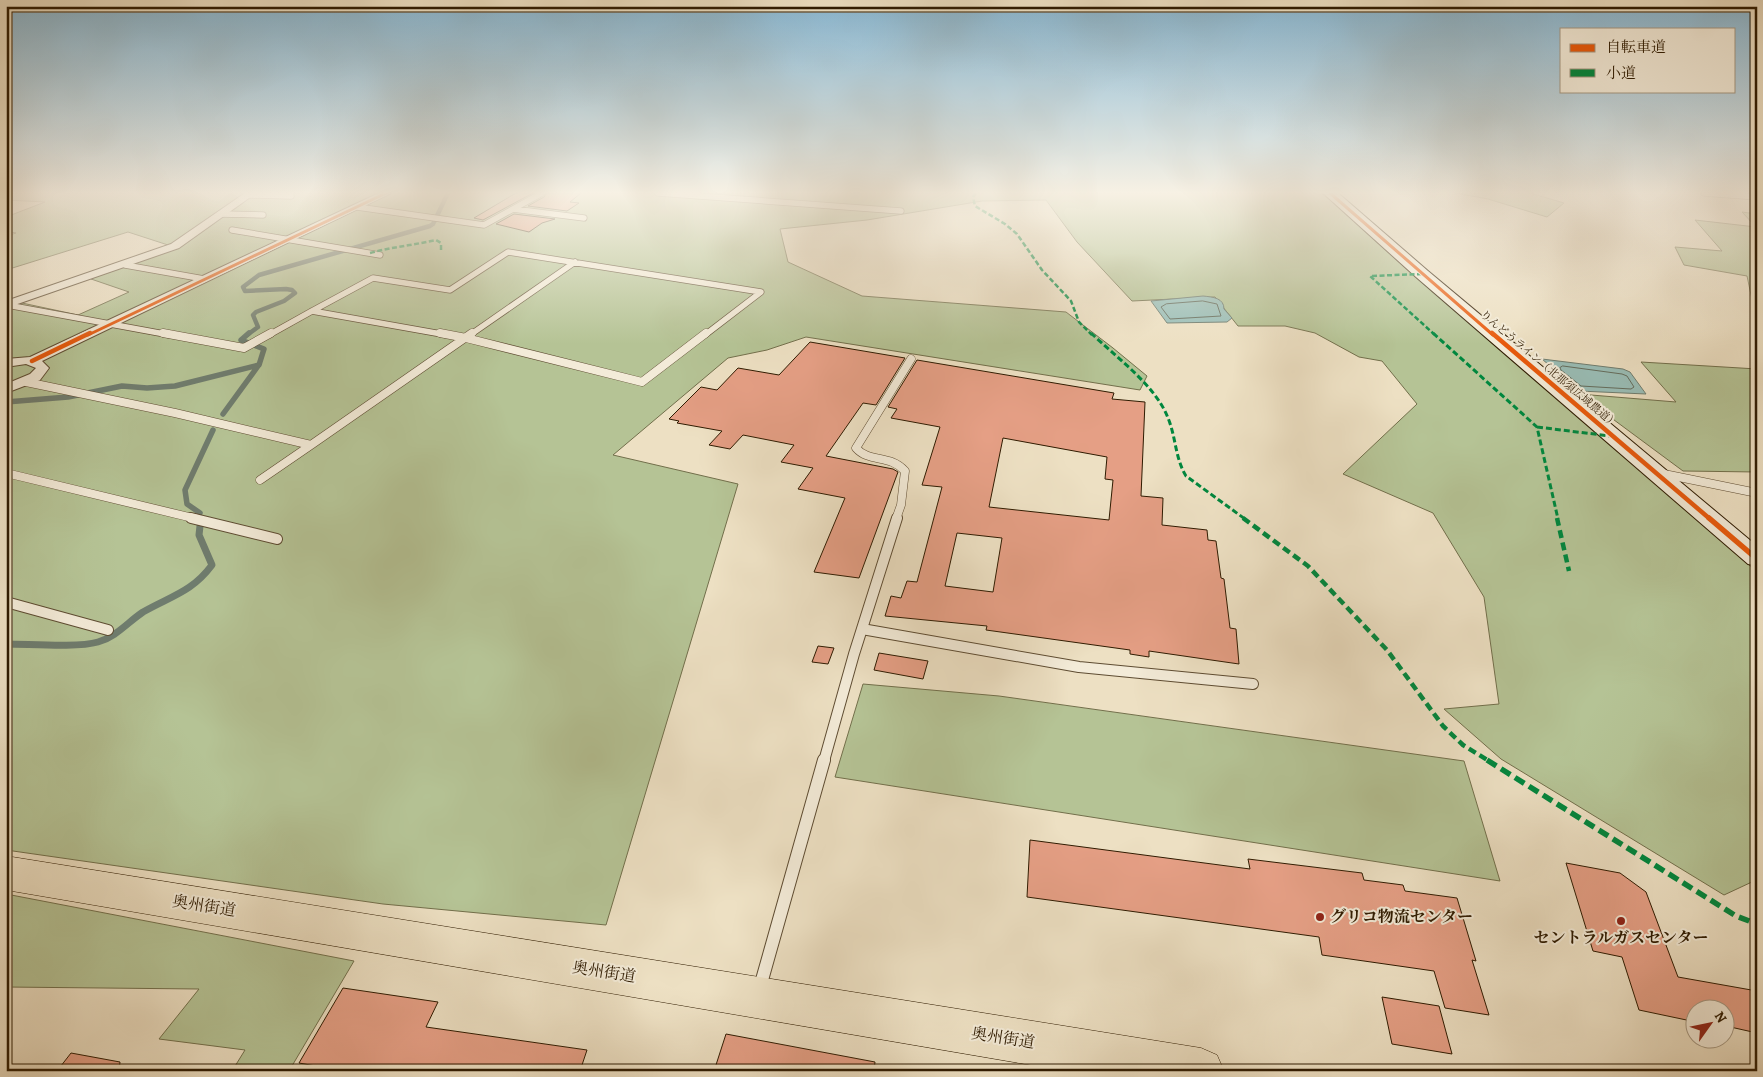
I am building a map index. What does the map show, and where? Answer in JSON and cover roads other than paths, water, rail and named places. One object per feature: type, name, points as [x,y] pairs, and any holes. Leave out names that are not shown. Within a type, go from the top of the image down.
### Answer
[{"type":"highway","name":"奥州街道","points":[[6,873],[1201,1071]]},
{"type":"street","points":[[6,305],[125,265],[179,243]]},
{"type":"street","points":[[32,361],[279,243]]},
{"type":"street","name":"りんどうライン（北那須広域農道）","points":[[1387,243],[1757,559]]},
{"type":"street","points":[[6,362],[32,361],[40,364],[43,368],[35,378],[6,389]]},
{"type":"lane","points":[[308,243],[380,254]]},
{"type":"lane","points":[[6,305],[244,348],[312,311],[373,278],[450,290],[508,252],[761,292],[642,382],[466,338],[312,311]]},
{"type":"lane","points":[[260,480],[575,262]]},
{"type":"lane","points":[[125,265],[204,279]]},
{"type":"lane","points":[[757,997],[862,629],[901,505],[905,471],[898,463],[861,454],[856,448],[911,360]]},
{"type":"lane","points":[[26,382],[175,413],[312,445]]},
{"type":"lane","points":[[1654,472],[1757,493]]},
{"type":"lane","points":[[6,473],[277,539]]},
{"type":"lane","points":[[6,602],[108,630]]},
{"type":"lane","points":[[862,629],[1002,656],[1079,667],[1253,684]]},
{"type":"water","points":[[1203,296],[1220,300],[1224,305],[1224,309],[1232,318],[1227,322],[1167,323],[1151,301]]},
{"type":"water","points":[[1542,359],[1623,369],[1630,372],[1646,394],[1579,391]]},
{"type":"waterway","points":[[247,335],[258,327],[253,315],[256,312],[284,301],[295,293],[292,290],[286,289],[245,291],[243,287],[259,275],[370,243]]},
{"type":"waterway","points":[[6,402],[68,397],[122,386],[147,388],[175,386],[259,365],[264,349],[241,340],[249,333]]},
{"type":"waterway","points":[[223,414],[258,366]]},
{"type":"waterway","points":[[200,513],[187,504],[185,490],[213,430]]},
{"type":"waterway","points":[[6,644],[78,645],[98,642],[111,637],[143,612],[189,588],[212,565],[199,535],[200,526]]},
{"type":"place","name":"グリコ物流センター","points":[[1320,917]]},
{"type":"place","name":"セントラルガスセンター","points":[[1621,921]]}]
